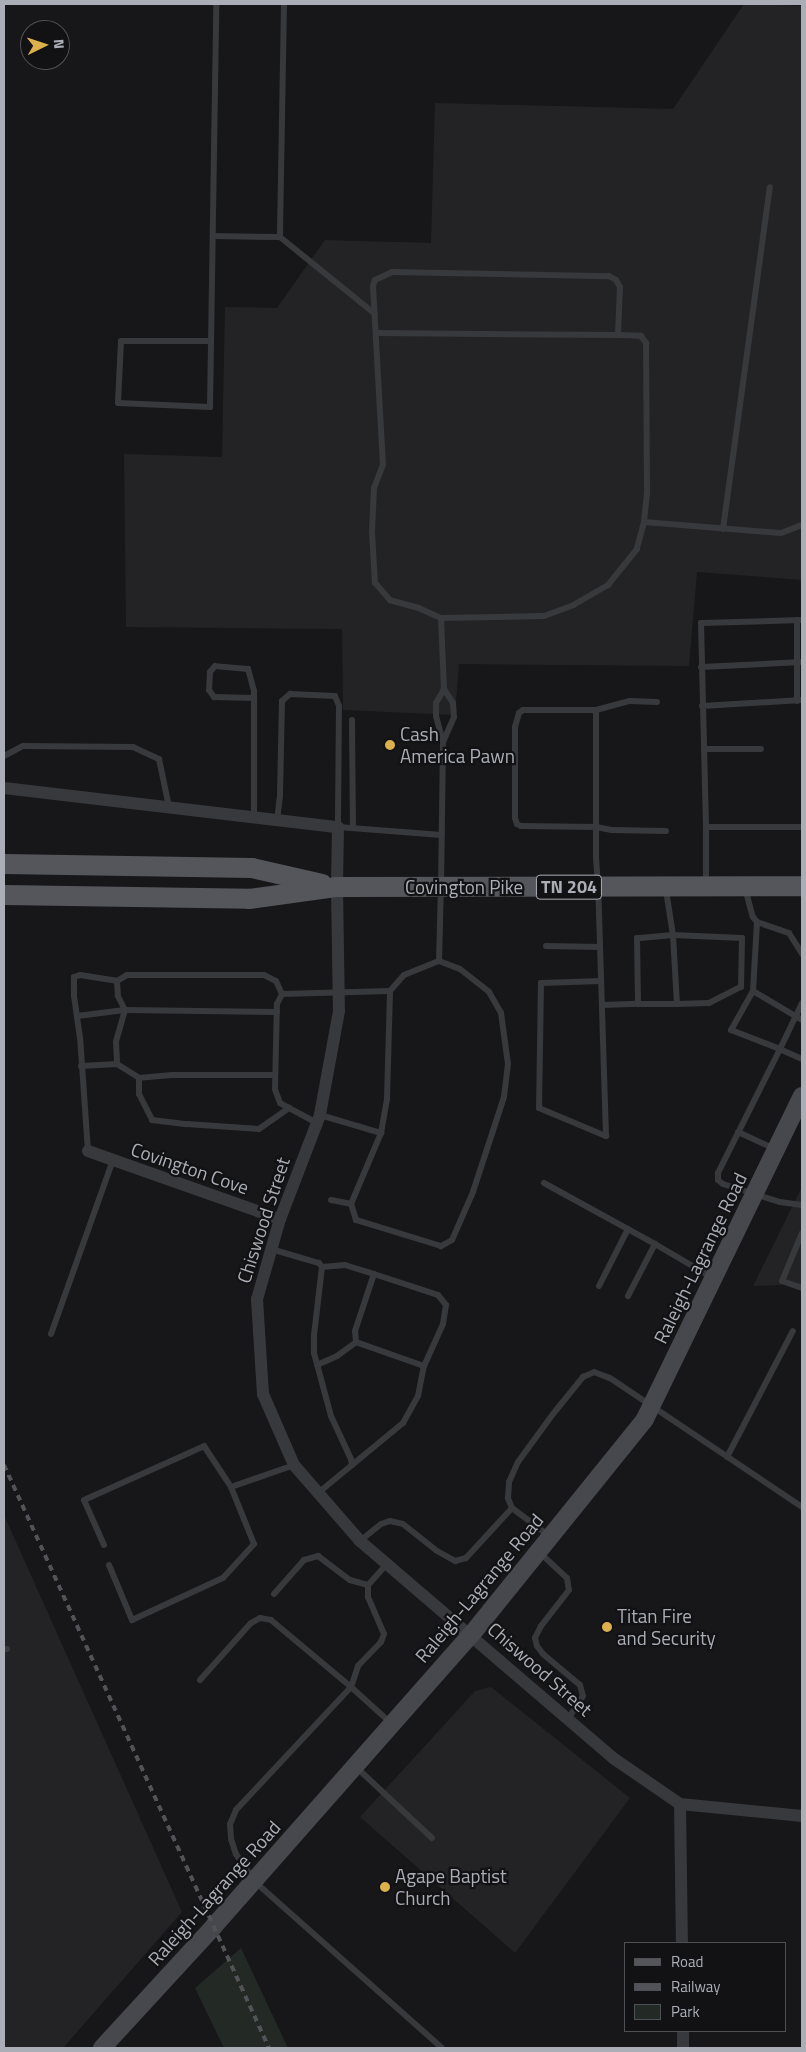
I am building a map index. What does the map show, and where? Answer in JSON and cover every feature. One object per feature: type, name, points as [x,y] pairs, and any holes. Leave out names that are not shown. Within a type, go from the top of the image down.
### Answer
[{"type":"main road","name":"Covington Pike","points":[[4,864],[252,868],[336,887]]},
{"type":"main road","name":"Covington Pike","points":[[4,895],[249,899],[336,887],[802,886]]},
{"type":"main road","name":"Raleigh-Lagrange Road","points":[[102,2048],[254,1881],[471,1635],[645,1419],[802,1096]]},
{"type":"street","points":[[4,788],[338,827]]},
{"type":"street","name":"Chiswood Street","points":[[338,827],[336,887],[339,1011],[318,1119],[280,1219],[257,1299],[263,1394],[294,1465],[360,1541],[613,1758],[680,1804],[802,1816]]},
{"type":"street","name":"Covington Cove","points":[[88,1152],[280,1219]]},
{"type":"street","points":[[680,1804],[682,1942]]},
{"type":"street","points":[[683,2032],[683,2048]]},
{"type":"lane","points":[[211,341],[120,341],[118,403],[210,407],[213,236],[216,4]]},
{"type":"lane","points":[[280,238],[284,4]]},
{"type":"lane","points":[[723,529],[770,187]]},
{"type":"lane","points":[[213,236],[280,238],[375,314]]},
{"type":"lane","points":[[376,333],[618,335],[641,336],[646,343],[647,493],[644,522],[636,549],[608,585],[574,605],[544,616],[441,618],[419,608],[390,600],[375,583],[372,532],[374,488],[383,466],[373,286],[375,280],[392,272],[609,276],[616,280],[620,287],[618,335]]},
{"type":"lane","points":[[644,522],[780,533],[802,525]]},
{"type":"lane","points":[[439,961],[443,742],[436,716],[436,703],[444,689],[441,618]]},
{"type":"lane","points":[[702,706],[799,701],[800,620],[701,624],[701,667],[702,706],[704,750],[706,828],[706,886]]},
{"type":"lane","points":[[701,667],[799,662]]},
{"type":"lane","points":[[254,698],[214,697],[209,690],[210,672],[215,666],[248,668],[254,698],[254,817]]},
{"type":"lane","points":[[443,742],[454,716],[453,702],[444,689]]},
{"type":"lane","points":[[277,820],[280,795],[282,701],[290,694],[335,696],[339,706],[338,827],[442,835]]},
{"type":"lane","points":[[658,702],[630,701],[596,710],[524,710],[519,714],[516,727],[515,818],[517,824],[521,826],[596,827],[612,830],[666,831]]},
{"type":"lane","points":[[596,710],[596,827],[602,1005],[606,1136],[538,1108],[541,983],[601,981]]},
{"type":"lane","points":[[352,720],[353,828]]},
{"type":"lane","points":[[4,756],[23,746],[133,747],[160,759],[168,807]]},
{"type":"lane","points":[[704,750],[761,749]]},
{"type":"lane","points":[[706,828],[802,826]]},
{"type":"lane","points":[[665,886],[672,935],[676,1004]]},
{"type":"lane","points":[[745,886],[746,897],[756,922],[753,991],[731,1030],[802,1059]]},
{"type":"lane","points":[[756,922],[789,933],[802,954]]},
{"type":"lane","points":[[602,1005],[710,1003],[741,986],[742,938],[672,935],[637,938],[638,1004]]},
{"type":"lane","points":[[546,946],[600,947]]},
{"type":"lane","points":[[439,961],[460,969],[489,992],[501,1013],[508,1064],[504,1096],[473,1192],[452,1240],[441,1246],[356,1220],[350,1204],[381,1133],[387,1099],[390,991],[404,975],[439,961]]},
{"type":"lane","points":[[88,1152],[74,977],[80,974],[118,981],[127,976],[264,975],[276,981],[282,994]]},
{"type":"lane","points":[[117,1064],[116,1042],[125,1010],[118,996],[118,981]]},
{"type":"lane","points":[[282,994],[338,994],[390,991]]},
{"type":"lane","points":[[753,991],[799,1018]]},
{"type":"lane","points":[[282,994],[277,1004],[275,1075],[275,1089],[280,1103],[318,1119],[381,1133]]},
{"type":"lane","points":[[802,1003],[799,1018],[780,1049],[718,1172],[718,1180],[780,1202],[802,1205]]},
{"type":"lane","points":[[77,1016],[125,1010],[277,1012]]},
{"type":"lane","points":[[81,1066],[117,1064],[139,1078],[172,1075],[275,1075]]},
{"type":"lane","points":[[139,1078],[139,1094],[152,1120],[259,1129],[289,1108]]},
{"type":"lane","points":[[738,1132],[776,1149]]},
{"type":"lane","points":[[51,1334],[113,1160]]},
{"type":"lane","points":[[544,1183],[714,1279]]},
{"type":"lane","points":[[330,1200],[350,1204]]},
{"type":"lane","points":[[599,1286],[628,1229]]},
{"type":"lane","points":[[802,1234],[782,1281],[802,1288]]},
{"type":"lane","points":[[628,1296],[655,1244]]},
{"type":"lane","points":[[271,1249],[319,1263],[322,1267],[314,1335],[317,1365],[330,1416],[351,1459],[352,1466]]},
{"type":"lane","points":[[318,1493],[340,1478],[403,1423],[418,1396],[424,1366],[443,1324],[446,1305],[438,1296],[345,1265],[322,1267]]},
{"type":"lane","points":[[356,1342],[354,1331],[374,1274]]},
{"type":"lane","points":[[727,1457],[793,1331]]},
{"type":"lane","points":[[317,1365],[337,1356],[356,1342]]},
{"type":"lane","points":[[356,1342],[424,1366]]},
{"type":"lane","points":[[550,1537],[521,1517],[512,1508],[508,1498],[509,1482],[518,1462],[583,1377],[594,1372],[610,1378],[802,1507]]},
{"type":"lane","points":[[104,1545],[84,1500],[204,1446],[231,1487],[254,1544],[223,1578],[132,1620],[109,1565]]},
{"type":"lane","points":[[231,1487],[294,1465]]},
{"type":"lane","points":[[360,1541],[381,1524],[390,1521],[403,1524],[438,1552],[454,1561],[466,1558],[512,1508]]},
{"type":"lane","points":[[538,1551],[567,1578],[569,1590],[541,1626],[535,1638],[537,1646],[543,1654],[580,1684],[583,1696],[568,1719]]},
{"type":"lane","points":[[274,1594],[304,1560],[318,1556],[350,1580],[368,1584]]},
{"type":"lane","points":[[387,1564],[368,1584],[368,1597],[384,1634],[381,1642],[358,1666],[350,1687],[236,1810],[230,1824],[231,1839],[236,1854],[254,1881],[442,2048]]},
{"type":"lane","points":[[200,1680],[251,1623],[260,1618],[271,1620],[392,1724]]},
{"type":"lane","points":[[355,1766],[432,1838]]},
{"type":"shaded area","points":[[744,4],[802,6],[802,580],[697,572],[689,666],[459,664],[455,715],[343,710],[342,629],[126,627],[124,454],[222,457],[225,307],[277,308],[325,240],[431,243],[435,103],[673,109]]},
{"type":"shaded area","points":[[802,1187],[802,1284],[753,1286]]},
{"type":"shaded area","points":[[4,1515],[182,1912],[63,2048],[4,2048]]},
{"type":"shaded area","points":[[491,1687],[630,1798],[515,1953],[360,1817],[475,1691]]},
{"type":"green space","points":[[241,1948],[288,2048],[224,2048],[195,1988]]},
{"type":"railway","points":[[4,1465],[269,2048]]},
{"type":"place","name":"Cash America Pawn","points":[[390,745]]},
{"type":"place","name":"Titan Fire and Security","points":[[607,1627]]},
{"type":"place","name":"Agape Baptist Church","points":[[385,1887]]}]
